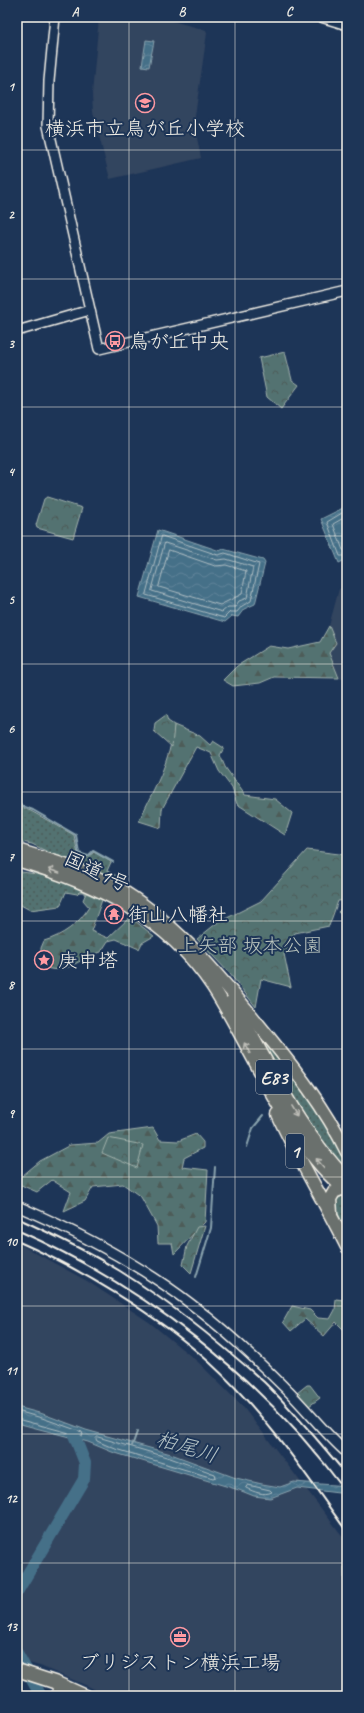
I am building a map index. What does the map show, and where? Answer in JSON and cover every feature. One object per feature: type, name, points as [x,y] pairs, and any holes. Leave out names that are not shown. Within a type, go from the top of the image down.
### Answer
[{"type":"highway","name":"国道1号","points":[[17,850],[70,867],[105,882],[123,892],[165,922],[211,968]]},
{"type":"highway","name":"国道1号","points":[[17,860],[52,870],[97,888],[139,913],[161,929],[194,963],[213,986],[266,1082]]},
{"type":"highway","name":"1","points":[[211,968],[235,994],[284,1056],[327,1116],[347,1152]]},
{"type":"highway","name":"E83","points":[[211,968],[304,1127],[321,1150],[343,1187]]},
{"type":"highway","name":"1","points":[[266,1082],[273,1104],[287,1135],[332,1216],[347,1247]]},
{"type":"highway","name":"E83","points":[[266,1082],[305,1145],[343,1187]]},
{"type":"highway","points":[[316,1189],[322,1193],[343,1187]]},
{"type":"highway","points":[[332,1216],[329,1204],[343,1187]]},
{"type":"highway","points":[[18,1670],[39,1676],[86,1696]]},
{"type":"main road","points":[[57,1683],[60,1696]]},
{"type":"street","points":[[55,17],[49,81],[48,126],[98,348],[347,291]]},
{"type":"street","points":[[321,17],[347,25]]},
{"type":"street","points":[[17,331],[90,310]]},
{"type":"street","points":[[17,1206],[74,1232],[106,1250],[161,1283],[193,1305],[285,1388],[347,1453]]},
{"type":"shaded area","name":"横浜市立鳥が丘小学校","points":[[99,17],[157,17],[206,30],[207,33],[194,123],[201,158],[110,179],[93,112],[92,94]]},
{"type":"shaded area","points":[[347,586],[347,681],[339,678],[329,653],[336,643],[329,626],[339,589]]},
{"type":"shaded area","points":[[17,1243],[87,1281],[149,1322],[198,1362],[243,1407],[347,1542],[347,1562],[344,1568],[347,1696],[107,1696],[90,1687],[40,1666],[17,1660]]},
{"type":"green space","points":[[285,352],[292,380],[299,385],[281,409],[267,397],[259,358]]},
{"type":"green space","points":[[47,497],[82,508],[73,538],[37,528],[36,525],[44,499]]},
{"type":"green space","points":[[329,626],[336,643],[329,653],[339,678],[274,677],[260,683],[233,686],[223,680],[237,666],[269,646],[288,649],[320,642]]},
{"type":"green space","points":[[166,715],[168,721],[174,725],[172,747],[154,731],[155,723]]},
{"type":"green space","points":[[174,725],[200,736],[210,745],[213,741],[224,748],[220,755],[225,767],[245,795],[275,799],[292,813],[285,835],[237,804],[232,788],[219,771],[211,753],[196,747],[162,809],[161,828],[139,821],[165,763],[172,739]]},
{"type":"green space","points":[[17,806],[31,811],[74,835],[78,854],[88,857],[94,852],[111,862],[107,871],[119,877],[118,881],[32,844],[17,841]]},
{"type":"green space","name":"上矢部 坂本公園","points":[[307,850],[347,855],[347,900],[338,901],[329,926],[295,933],[289,942],[289,952],[284,954],[291,987],[261,979],[256,1007],[230,974],[197,939],[217,923],[261,901]]},
{"type":"green space","points":[[17,871],[41,875],[59,881],[89,892],[89,896],[84,894],[84,892],[79,892],[77,894],[66,892],[60,906],[30,910],[17,903]]},
{"type":"green space","points":[[86,893],[102,900],[91,931],[108,938],[130,917],[154,936],[142,943],[139,949],[116,939],[108,941],[101,952],[71,966],[57,970],[49,969],[41,965],[41,948],[44,941],[64,932],[81,918],[89,907],[83,900]]},
{"type":"green space","points":[[347,903],[347,922],[345,917],[338,912]]},
{"type":"green space","points":[[259,1036],[293,1076],[319,1112],[347,1164],[347,1175],[293,1106]]},
{"type":"green space","points":[[153,1128],[160,1140],[178,1141],[196,1134],[203,1142],[203,1148],[184,1158],[182,1167],[208,1170],[205,1222],[174,1254],[172,1243],[158,1243],[157,1226],[141,1197],[123,1184],[93,1187],[85,1201],[64,1211],[71,1192],[52,1180],[37,1192],[21,1185],[17,1192],[17,1175],[22,1176],[40,1161],[70,1145],[98,1143],[109,1134]]},
{"type":"green space","points":[[108,1138],[143,1145],[137,1168],[102,1153]]},
{"type":"green space","points":[[342,1196],[347,1197],[347,1234],[336,1209],[335,1201]]},
{"type":"green space","points":[[205,1226],[191,1273],[183,1265],[187,1246],[197,1227]]},
{"type":"green space","points":[[336,1299],[344,1300],[347,1333],[336,1322],[324,1336],[305,1319],[291,1331],[283,1322],[292,1306],[310,1310],[318,1318],[330,1319],[335,1310]]},
{"type":"green space","points":[[307,1385],[310,1385],[320,1398],[309,1406],[297,1393]]},
{"type":"green space","points":[[347,1562],[347,1638],[345,1621],[344,1568]]},
{"type":"water","points":[[146,40],[154,41],[149,67],[142,66]]},
{"type":"water","points":[[347,506],[347,559],[339,563],[321,519]]},
{"type":"water","points":[[158,530],[220,551],[223,549],[263,560],[265,563],[255,604],[244,609],[238,617],[232,616],[225,622],[139,597]]},
{"type":"water","points":[[17,1407],[43,1414],[86,1430],[171,1454],[236,1478],[280,1487],[294,1482],[347,1486],[347,1494],[297,1488],[270,1498],[254,1496],[239,1490],[112,1452],[88,1442],[17,1423]]},
{"type":"waterway","points":[[17,804],[33,810],[76,835],[79,853],[88,856],[93,851],[113,862]]},
{"type":"waterway","points":[[247,1147],[253,1128],[263,1116]]},
{"type":"waterway","points":[[196,1277],[211,1228],[215,1167]]},
{"type":"waterway","points":[[132,1446],[137,1432]]},
{"type":"waterway","points":[[17,1592],[84,1479],[85,1463],[74,1435]]},
{"type":"waterway","points":[[17,1653],[41,1696]]},
{"type":"railway","points":[[17,1218],[69,1243],[120,1271],[158,1296],[230,1352],[275,1393],[317,1439],[347,1475]]},
{"type":"railway","points":[[17,1230],[65,1253],[111,1279],[156,1308],[199,1340],[240,1375],[278,1412],[314,1451],[347,1493]]},
{"type":"railway","points":[[17,1241],[67,1265],[118,1294],[166,1327],[209,1362],[229,1381],[265,1422],[299,1465],[347,1532]]},
{"type":"place","name":"横浜市立鳥が丘小学校","points":[[145,103]]},
{"type":"place","name":"鳥が丘中央","points":[[115,341]]},
{"type":"place","name":"街山八幡社","points":[[114,914]]},
{"type":"place","name":"庚申塔","points":[[44,960]]},
{"type":"place","name":"ブリジストン横浜工場","points":[[180,1637]]},
{"type":"water label","name":"柏尾川","points":[[187,1447]]}]
